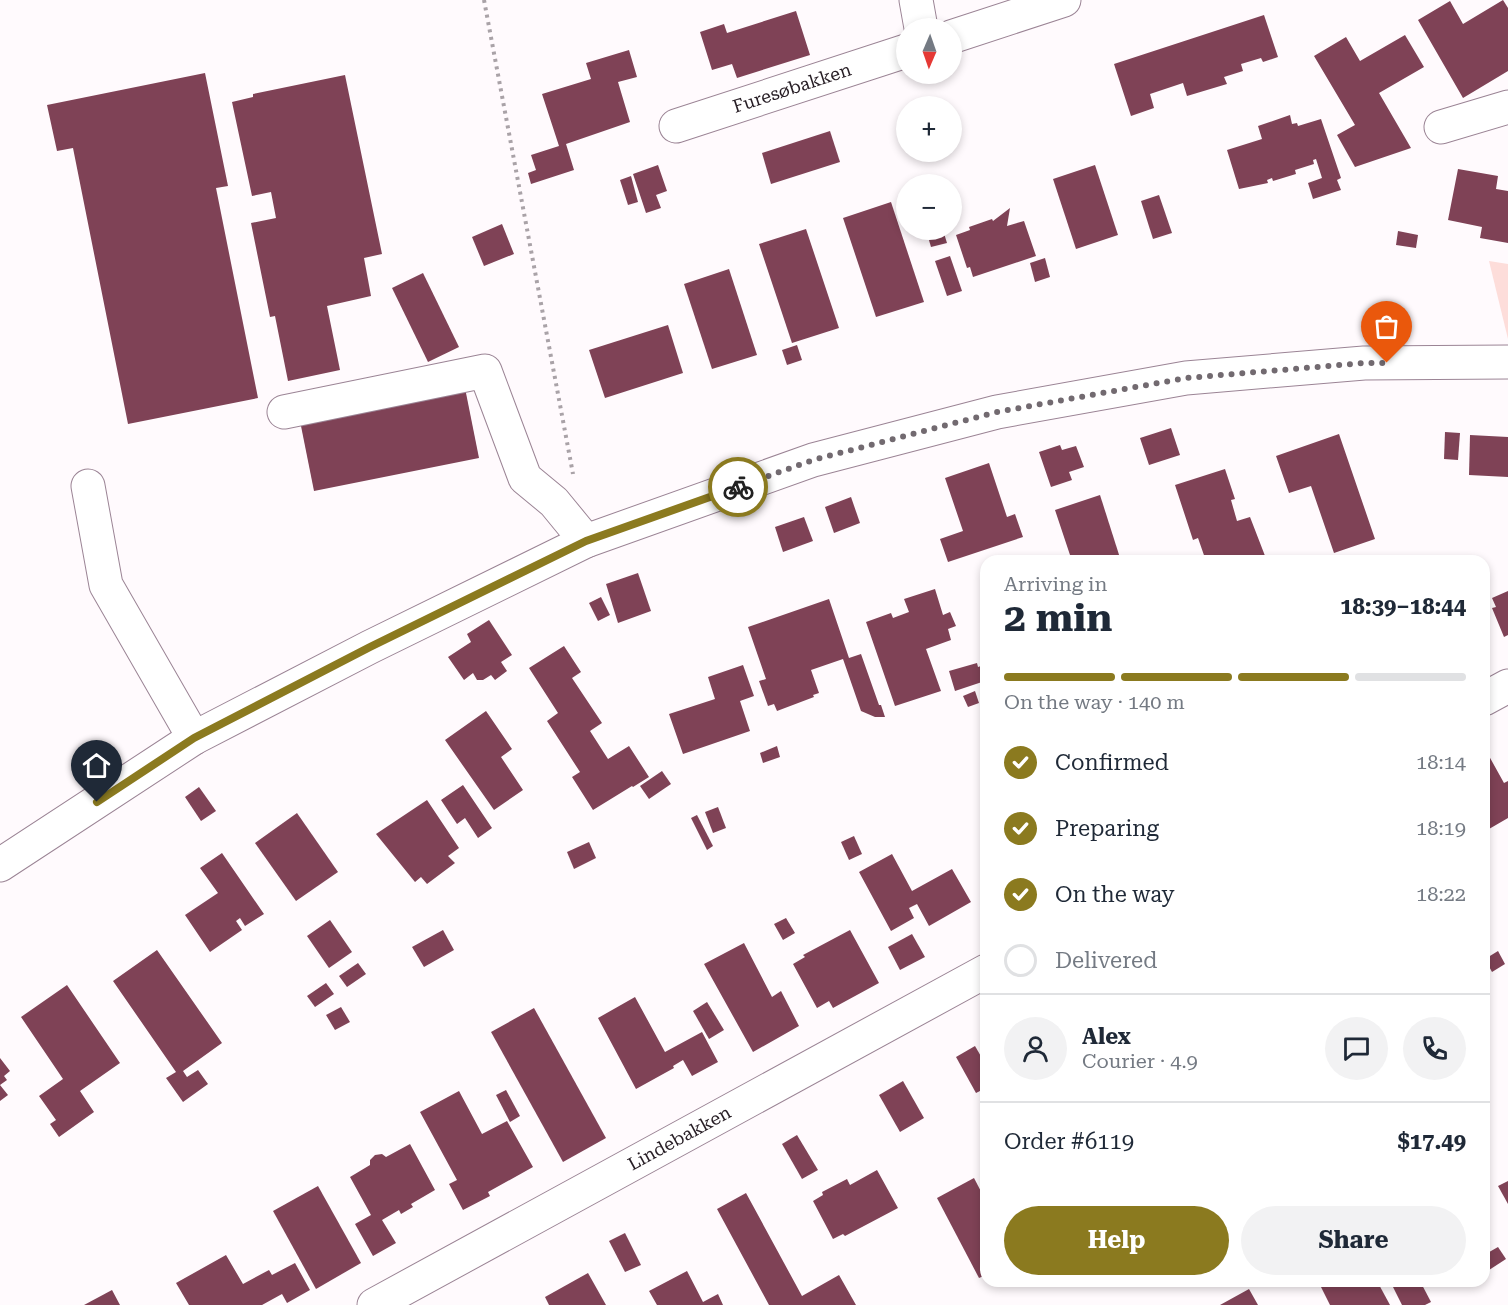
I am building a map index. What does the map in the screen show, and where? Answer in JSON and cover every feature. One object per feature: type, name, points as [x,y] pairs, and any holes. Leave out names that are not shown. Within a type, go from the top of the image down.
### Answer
[{"type":"street","points":[[916,0],[919,18]]},
{"type":"street","points":[[962,33],[1064,0]]},
{"type":"street","name":"Furesøbakken","points":[[676,126],[896,54]]},
{"type":"street","points":[[1441,127],[1508,106]]},
{"type":"street","points":[[0,865],[194,738],[370,647],[586,541],[813,460],[997,412],[1186,378],[1364,363],[1508,362]]},
{"type":"street","points":[[284,412],[485,371],[525,478],[554,501],[586,541]]},
{"type":"street","points":[[88,486],[106,585],[194,738]]},
{"type":"street","points":[[1490,696],[1508,686]]},
{"type":"street","name":"Lindebakken","points":[[374,1305],[980,974]]},
{"type":"path","points":[[484,0],[575,483]]},
{"type":"shaded area","points":[[1489,261],[1508,264],[1508,339]]},
{"type":"building","points":[[1503,0],[1508,8],[1508,71],[1463,98],[1418,20],[1450,1],[1463,24]]},
{"type":"building","points":[[796,11],[810,55],[737,78],[732,64],[712,70],[700,32],[724,24],[727,33]]},
{"type":"building","points":[[1264,15],[1278,57],[1263,62],[1261,58],[1241,64],[1243,71],[1224,77],[1227,84],[1187,96],[1183,83],[1150,94],[1154,108],[1131,116],[1114,64]]},
{"type":"building","points":[[1405,35],[1424,67],[1379,93],[1411,148],[1355,167],[1337,135],[1355,125],[1314,56],[1346,37],[1360,61]]},
{"type":"building","points":[[629,50],[637,77],[618,82],[630,122],[566,144],[574,170],[531,184],[528,173],[536,170],[531,155],[559,146],[542,94],[591,79],[586,63]]},
{"type":"building","points":[[205,73],[228,186],[216,188],[258,398],[128,424],[73,148],[57,151],[47,105]]},
{"type":"building","points":[[345,75],[382,254],[364,258],[371,296],[327,306],[340,370],[288,381],[275,316],[270,317],[251,223],[276,218],[271,192],[252,196],[232,102],[253,97],[253,94]]},
{"type":"building","points":[[1290,115],[1292,124],[1297,123],[1298,126],[1321,119],[1341,178],[1337,180],[1341,190],[1313,199],[1308,183],[1322,178],[1316,159],[1313,160],[1314,164],[1295,170],[1296,174],[1273,181],[1272,178],[1267,180],[1268,183],[1239,189],[1227,150],[1262,139],[1258,126]]},
{"type":"building","points":[[830,131],[840,162],[771,184],[762,153]]},
{"type":"building","points":[[658,165],[667,191],[656,195],[661,208],[646,213],[633,174]]},
{"type":"building","points":[[1095,165],[1118,235],[1076,249],[1053,179]]},
{"type":"building","points":[[1458,169],[1498,176],[1496,189],[1508,191],[1508,243],[1480,238],[1482,227],[1448,220]]},
{"type":"building","points":[[631,176],[638,202],[628,205],[620,180]]},
{"type":"building","points":[[1159,195],[1172,233],[1153,239],[1141,201]]},
{"type":"building","points":[[891,202],[896,217],[896,240],[904,240],[924,302],[876,317],[843,218]]},
{"type":"building","points":[[1010,208],[1007,226],[1024,221],[1036,256],[973,277],[970,267],[967,268],[958,240],[962,240],[962,233],[970,230],[969,227],[992,219],[993,221]]},
{"type":"building","points":[[502,224],[514,254],[484,266],[472,237]]},
{"type":"building","points":[[806,229],[839,328],[792,343],[759,244]]},
{"type":"building","points":[[1398,231],[1418,235],[1416,248],[1396,245]]},
{"type":"building","points":[[929,240],[946,240],[947,243],[931,247]]},
{"type":"building","points":[[950,256],[962,291],[947,296],[935,261]]},
{"type":"building","points":[[1045,258],[1050,277],[1035,282],[1030,263]]},
{"type":"building","points":[[729,269],[757,355],[712,369],[684,284]]},
{"type":"building","points":[[423,273],[459,347],[428,362],[392,288]]},
{"type":"building","points":[[668,325],[683,373],[605,398],[589,350]]},
{"type":"building","points":[[797,345],[802,360],[787,365],[782,350]]},
{"type":"building","points":[[465,388],[479,458],[314,491],[300,421]]},
{"type":"building","points":[[1171,428],[1180,455],[1149,465],[1140,438]]},
{"type":"building","points":[[1445,432],[1460,433],[1458,460],[1444,459]]},
{"type":"building","points":[[1339,434],[1375,539],[1334,553],[1311,486],[1289,493],[1276,456]]},
{"type":"building","points":[[1470,435],[1508,437],[1508,477],[1469,475]]},
{"type":"building","points":[[1060,445],[1062,450],[1076,446],[1084,467],[1069,472],[1072,480],[1051,487],[1039,452]]},
{"type":"building","points":[[989,463],[1007,517],[1015,514],[1023,537],[948,562],[940,539],[963,531],[945,478]]},
{"type":"building","points":[[1225,469],[1235,499],[1231,500],[1237,521],[1250,517],[1265,555],[1204,555],[1198,538],[1193,540],[1175,485]]},
{"type":"building","points":[[1100,495],[1119,555],[1070,555],[1055,510]]},
{"type":"building","points":[[851,497],[860,523],[834,533],[825,507]]},
{"type":"building","points":[[804,517],[813,541],[783,552],[775,527]]},
{"type":"building","points":[[638,573],[651,611],[618,623],[606,584]]},
{"type":"building","points":[[935,589],[943,615],[950,612],[956,626],[948,629],[951,640],[926,649],[941,691],[895,706],[866,622],[891,613],[893,618],[909,612],[904,599]]},
{"type":"building","points":[[1508,591],[1508,635],[1504,637],[1492,608],[1496,607],[1492,598]]},
{"type":"building","points":[[601,597],[610,615],[598,621],[589,603]]},
{"type":"building","points":[[829,599],[849,658],[861,654],[885,717],[875,717],[861,711],[843,659],[811,670],[819,693],[813,695],[814,697],[777,711],[774,704],[768,706],[759,681],[766,679],[748,627]]},
{"type":"building","points":[[489,620],[512,655],[501,662],[507,671],[495,680],[491,675],[483,680],[477,680],[473,673],[464,680],[448,657],[471,642],[467,634]]},
{"type":"building","points":[[564,646],[581,672],[572,678],[602,723],[590,731],[608,759],[629,746],[649,777],[593,810],[572,777],[580,772],[547,721],[558,713],[529,668]]},
{"type":"building","points":[[977,663],[978,667],[980,666],[980,683],[955,691],[949,671]]},
{"type":"building","points":[[743,665],[754,696],[740,701],[750,731],[683,754],[669,714],[715,699],[708,677]]},
{"type":"building","points":[[975,691],[979,703],[968,707],[963,696]]},
{"type":"building","points":[[486,711],[512,749],[501,757],[523,790],[494,810],[445,740]]},
{"type":"building","points":[[777,746],[780,757],[763,763],[760,753]]},
{"type":"building","points":[[1490,758],[1504,783],[1508,781],[1508,818],[1490,828]]},
{"type":"building","points":[[662,771],[671,784],[649,799],[640,786]]},
{"type":"building","points":[[463,785],[492,828],[478,838],[465,818],[457,824],[441,800]]},
{"type":"building","points":[[199,787],[216,811],[201,821],[185,797]]},
{"type":"building","points":[[427,800],[459,848],[448,856],[455,863],[427,884],[421,877],[415,882],[376,834]]},
{"type":"building","points":[[718,807],[726,828],[713,833],[705,812]]},
{"type":"building","points":[[297,813],[338,872],[296,901],[255,843]]},
{"type":"building","points":[[697,815],[713,846],[707,850],[691,818]]},
{"type":"building","points":[[854,836],[862,854],[849,860],[841,842]]},
{"type":"building","points":[[589,842],[596,858],[574,869],[567,852]]},
{"type":"building","points":[[222,853],[264,914],[245,926],[240,918],[236,921],[242,930],[210,952],[185,915],[218,893],[200,868]]},
{"type":"building","points":[[892,854],[912,891],[952,869],[971,902],[929,926],[917,904],[909,908],[914,918],[891,931],[859,872]]},
{"type":"building","points":[[786,918],[795,933],[783,940],[774,924]]},
{"type":"building","points":[[330,920],[352,952],[329,968],[307,936]]},
{"type":"building","points":[[443,930],[454,950],[424,967],[412,947]]},
{"type":"building","points":[[850,930],[879,983],[833,1008],[829,1001],[817,1008],[793,964],[805,957],[803,955]]},
{"type":"building","points":[[912,934],[925,957],[900,970],[888,947]]},
{"type":"building","points":[[744,943],[772,997],[781,991],[799,1026],[753,1052],[704,964]]},
{"type":"building","points":[[157,950],[222,1043],[183,1071],[187,1077],[198,1070],[208,1084],[183,1102],[166,1078],[176,1072],[113,981]]},
{"type":"building","points":[[1498,951],[1505,964],[1492,972],[1490,956]]},
{"type":"building","points":[[358,963],[366,974],[347,987],[339,976]]},
{"type":"building","points":[[326,983],[334,994],[315,1007],[307,996]]},
{"type":"building","points":[[67,985],[120,1063],[80,1091],[94,1112],[59,1137],[50,1124],[56,1120],[39,1096],[63,1079],[21,1017]]},
{"type":"building","points":[[635,997],[665,1052],[702,1032],[718,1062],[692,1076],[683,1060],[673,1066],[674,1068],[636,1089],[598,1018]]},
{"type":"building","points":[[707,1002],[724,1030],[709,1039],[693,1011]]},
{"type":"building","points":[[341,1007],[350,1022],[335,1030],[326,1015]]},
{"type":"building","points":[[534,1008],[606,1138],[563,1162],[491,1032]]},
{"type":"building","points":[[975,1046],[980,1055],[980,1091],[976,1093],[956,1057]]},
{"type":"building","points":[[0,1058],[10,1071],[4,1076],[7,1080],[0,1085]]},
{"type":"building","points":[[903,1081],[924,1118],[900,1132],[879,1095]]},
{"type":"building","points":[[0,1085],[8,1095],[0,1101]]},
{"type":"building","points":[[506,1090],[520,1116],[510,1122],[496,1095]]},
{"type":"building","points":[[459,1091],[482,1134],[507,1121],[533,1167],[488,1192],[490,1196],[463,1210],[449,1184],[457,1180],[420,1112]]},
{"type":"building","points":[[797,1135],[818,1170],[802,1179],[782,1144]]},
{"type":"building","points":[[410,1144],[435,1190],[411,1204],[413,1207],[401,1214],[399,1210],[382,1220],[396,1243],[373,1256],[355,1224],[371,1215],[350,1177],[370,1165],[370,1160],[375,1155],[382,1154],[386,1157]]},
{"type":"building","points":[[877,1170],[898,1208],[845,1236],[843,1234],[833,1239],[813,1201],[823,1195],[822,1192],[847,1179],[850,1185]]},
{"type":"building","points":[[974,1178],[980,1190],[980,1278],[979,1278],[937,1198]]},
{"type":"building","points":[[1508,1181],[1508,1204],[1498,1186]]},
{"type":"building","points":[[318,1186],[361,1263],[316,1289],[273,1211]]},
{"type":"building","points":[[746,1193],[802,1296],[839,1275],[856,1305],[769,1305],[717,1209]]},
{"type":"building","points":[[625,1233],[641,1265],[625,1272],[609,1241]]},
{"type":"building","points":[[1498,1247],[1506,1259],[1490,1269],[1490,1252]]},
{"type":"building","points":[[226,1255],[243,1284],[269,1270],[272,1275],[295,1263],[310,1290],[287,1303],[282,1294],[262,1305],[189,1305],[176,1283]]},
{"type":"building","points":[[687,1271],[703,1302],[718,1294],[723,1305],[657,1305],[649,1291]]},
{"type":"building","points":[[588,1273],[606,1305],[549,1305],[545,1297]]},
{"type":"building","points":[[1321,1287],[1380,1287],[1390,1305],[1330,1305]]},
{"type":"building","points":[[1393,1287],[1423,1287],[1431,1302],[1425,1305],[1402,1305]]},
{"type":"building","points":[[1249,1289],[1258,1305],[1220,1305]]},
{"type":"building","points":[[112,1290],[120,1305],[84,1305]]},
{"type":"way so far","points":[[738,487],[813,460],[997,412],[1186,378],[1387,363]]},
{"type":"route","points":[[97,802],[194,738],[370,647],[586,541],[738,487]]}]
